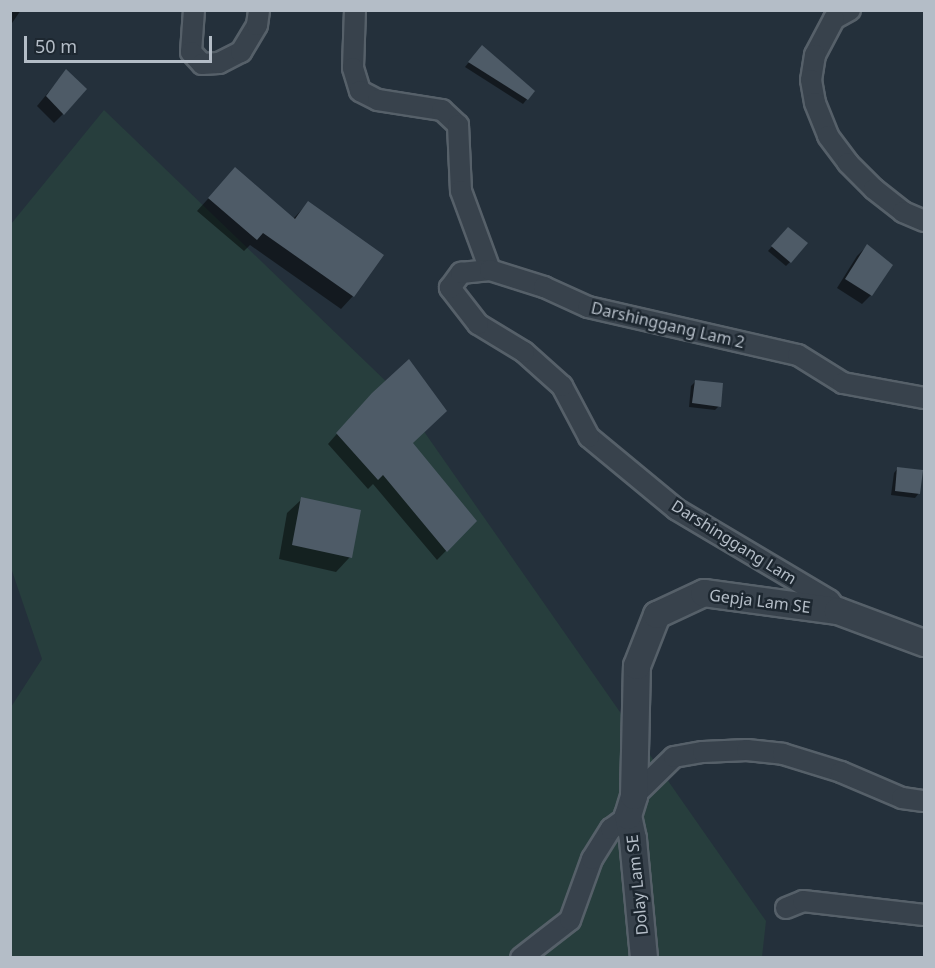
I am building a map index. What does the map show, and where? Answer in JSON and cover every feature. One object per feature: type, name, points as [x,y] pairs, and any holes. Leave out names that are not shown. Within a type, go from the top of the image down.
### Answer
[{"type":"street","points":[[194,10],[191,52],[202,64],[219,63],[241,52],[257,25],[259,10]]},
{"type":"street","points":[[355,10],[353,68],[360,91],[378,100],[442,110],[458,124],[461,190],[490,270]]},
{"type":"street","points":[[849,10],[834,19],[815,54],[812,80],[815,103],[828,136],[848,163],[874,189],[903,212],[924,221]]},
{"type":"street","name":"Darshinggang Lam 2","points":[[490,270],[544,287],[588,307],[798,355],[843,383],[924,398]]},
{"type":"street","name":"Darshinggang Lam","points":[[490,270],[461,273],[450,288],[478,324],[524,352],[562,386],[589,437],[676,509],[829,600],[838,612]]},
{"type":"street","name":"Gepja Lam SE","points":[[631,806],[637,666],[657,615],[704,593],[838,612],[924,643]]},
{"type":"street","points":[[631,806],[674,757],[747,750],[783,754],[841,772],[902,798],[924,801]]},
{"type":"street","name":"Dolay Lam SE","points":[[521,957],[570,920],[592,860],[611,829],[631,806]]},
{"type":"street","name":"Dolay Lam SE","points":[[631,806],[644,957]]},
{"type":"street","points":[[786,908],[804,901],[924,915]]},
{"type":"green space","points":[[104,110],[395,390],[766,921],[762,957],[11,958],[11,707],[42,659],[11,568],[11,224]]},
{"type":"building","points":[[482,45],[535,91],[528,100],[468,62]]},
{"type":"building","points":[[66,69],[87,89],[64,115],[46,96]]},
{"type":"building","points":[[235,167],[295,219],[308,201],[384,255],[354,297],[263,233],[257,240],[208,198]]},
{"type":"building","points":[[788,227],[808,243],[791,263],[771,246]]},
{"type":"building","points":[[867,244],[893,265],[872,296],[845,279]]},
{"type":"building","points":[[409,359],[447,411],[413,443],[477,521],[447,552],[383,475],[378,480],[336,433],[372,393]]},
{"type":"building","points":[[695,380],[723,383],[721,407],[692,403]]},
{"type":"building","points":[[897,467],[923,470],[920,494],[895,491]]},
{"type":"building","points":[[301,497],[361,510],[352,558],[292,545]]}]
